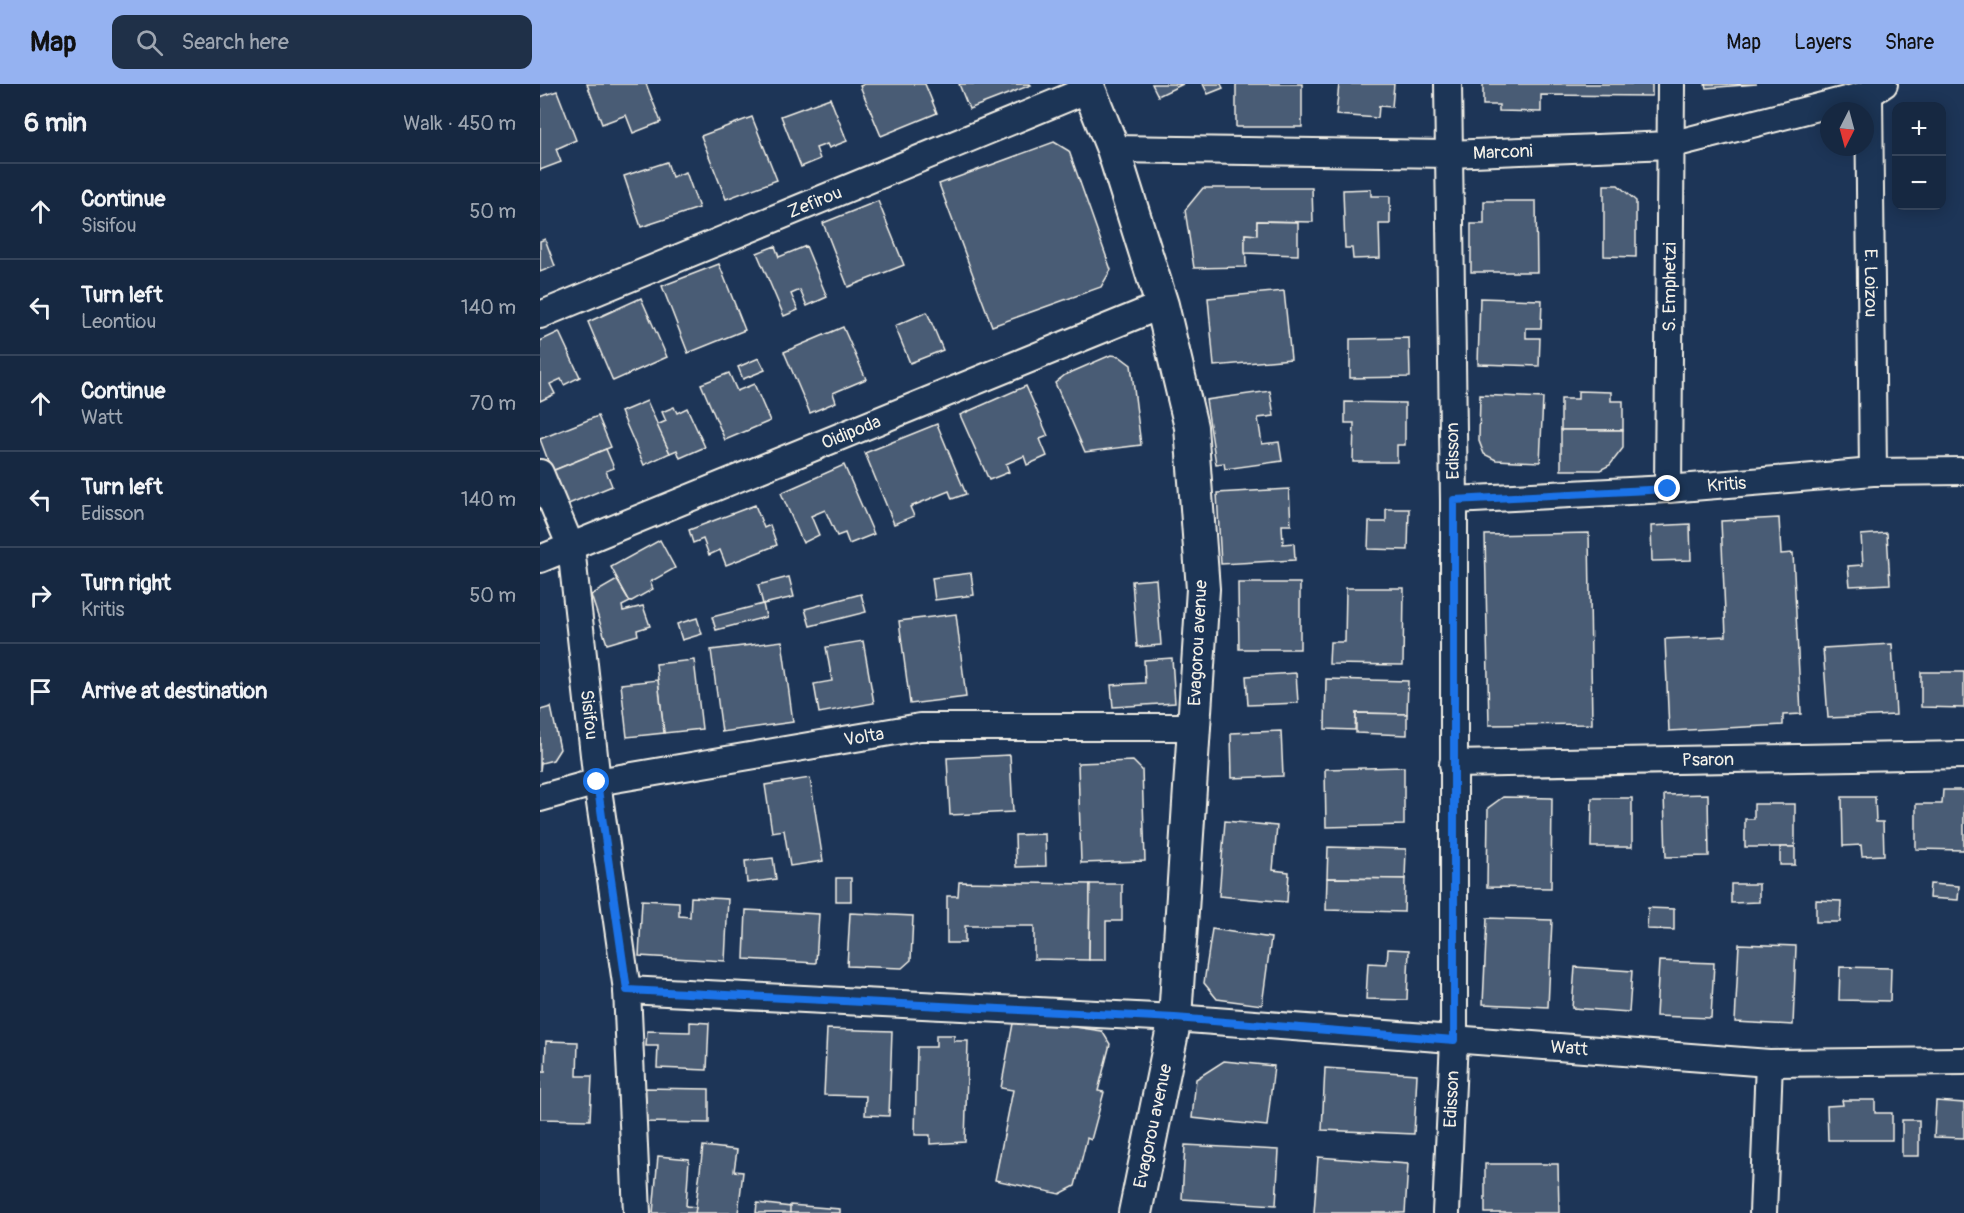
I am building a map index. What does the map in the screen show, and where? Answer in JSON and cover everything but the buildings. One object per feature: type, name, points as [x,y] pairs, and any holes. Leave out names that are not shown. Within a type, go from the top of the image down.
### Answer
[{"type":"street","name":"Edisson","points":[[1446,1213],[1454,1040],[1454,500],[1448,84]]},
{"type":"street","name":"S. Emphetzi","points":[[1668,489],[1671,84]]},
{"type":"street","name":"Evagorou avenue","points":[[1088,86],[1113,149],[1162,305],[1191,427],[1203,589],[1175,1018],[1135,1213]]},
{"type":"street","name":"Zefirou","points":[[540,315],[1088,86]]},
{"type":"street","name":"Marconi","points":[[1113,149],[1449,154],[1670,145],[1877,89]]},
{"type":"street","name":"E. Loizou","points":[[1873,472],[1877,89]]},
{"type":"street","name":"Oidipoda","points":[[540,559],[1162,305]]},
{"type":"street","name":"Kritis","points":[[1454,500],[1668,489],[1873,472],[1964,471]]},
{"type":"street","name":"Sisifou","points":[[540,473],[571,547],[597,782],[627,990],[637,1213]]},
{"type":"street","name":"Volta","points":[[540,798],[597,782],[920,727],[1194,727]]},
{"type":"street","name":"Psaron","points":[[1453,764],[1964,755]]},
{"type":"street","name":"Watt","points":[[627,990],[1175,1018],[1769,1063],[1964,1061]]},
{"type":"street","points":[[1763,1213],[1769,1063]]},
{"type":"route","points":[[597,782],[627,990],[1175,1018],[1454,1040],[1454,500],[1668,489]]}]
